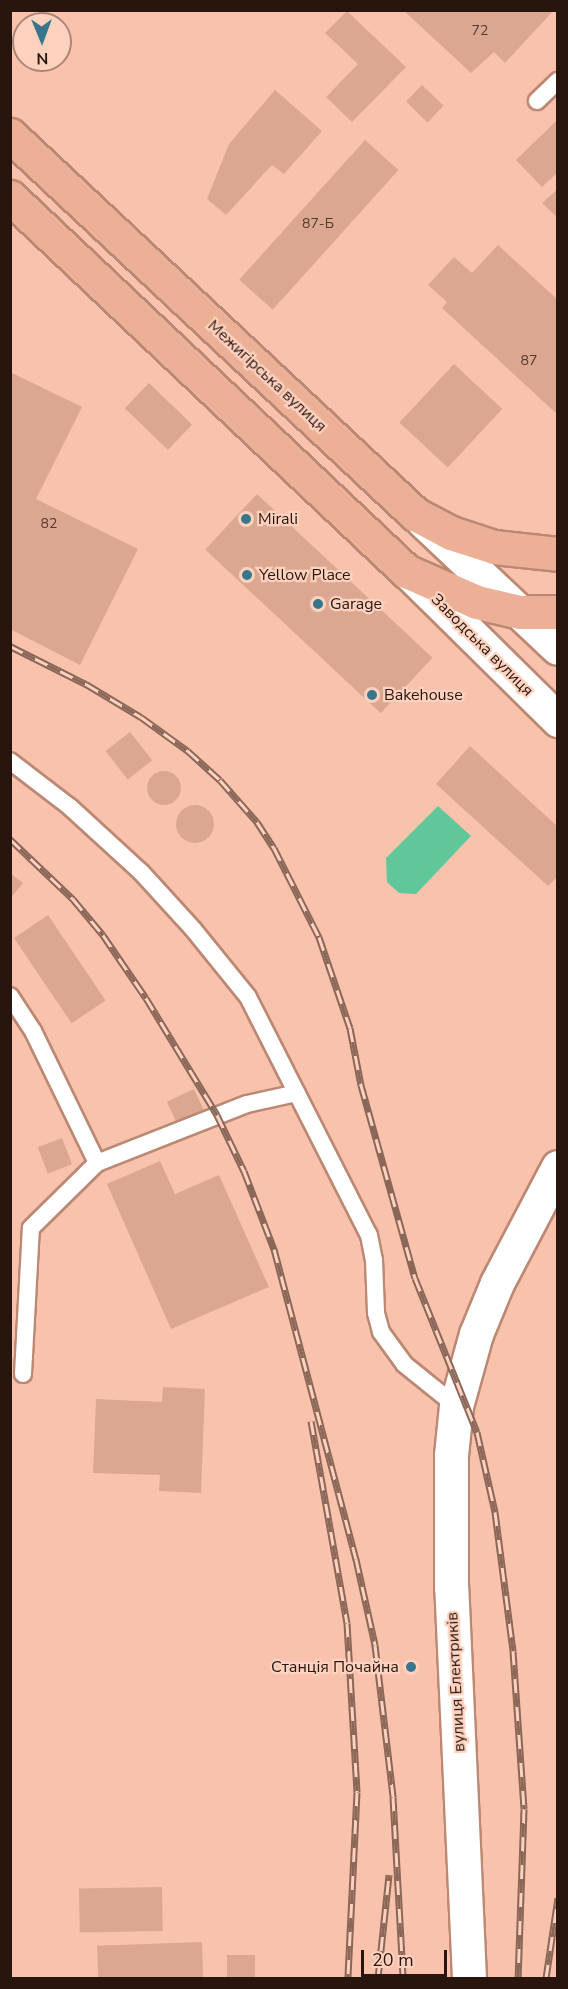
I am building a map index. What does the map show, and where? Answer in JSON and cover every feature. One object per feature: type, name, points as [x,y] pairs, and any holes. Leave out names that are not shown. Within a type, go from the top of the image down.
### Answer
[{"type":"main road","name":"Межигірська вулиця","points":[[10,135],[415,514],[451,534],[494,547],[558,554]]},
{"type":"main road","points":[[10,197],[406,571],[477,602],[520,612],[558,612]]},
{"type":"street","points":[[415,514],[558,648]]},
{"type":"street","name":"Заводська вулиця","points":[[406,571],[558,720]]},
{"type":"street","points":[[458,1396],[476,1334],[497,1283],[532,1212],[558,1167]]},
{"type":"street","name":"вулиця Електриків","points":[[458,1396],[451,1455],[451,1587],[470,1978]]},
{"type":"lane","points":[[537,101],[558,81]]},
{"type":"lane","points":[[10,761],[70,807],[133,865],[194,929],[248,997],[369,1235],[374,1260],[376,1313],[381,1332],[404,1364],[458,1396]]},
{"type":"lane","points":[[10,996],[33,1031],[97,1162]]},
{"type":"lane","points":[[23,1374],[31,1228],[97,1162],[247,1104],[297,1093]]},
{"type":"green space","points":[[438,806],[471,836],[416,894],[399,893],[387,882],[386,858]]},
{"type":"building","points":[[403,10],[554,10],[505,63],[494,52],[471,73]]},
{"type":"building","points":[[347,11],[406,67],[352,122],[326,97],[358,64],[325,33]]},
{"type":"building","points":[[422,85],[444,106],[428,122],[406,102]]},
{"type":"building","points":[[275,90],[322,131],[284,174],[272,165],[226,215],[207,199],[229,144]]},
{"type":"building","points":[[558,119],[558,172],[542,187],[516,160]]},
{"type":"building","points":[[365,140],[398,170],[273,310],[239,280]]},
{"type":"building","points":[[558,189],[558,218],[542,203]]},
{"type":"building","points":[[498,245],[558,300],[558,415],[442,308],[447,302],[428,285],[454,257],[472,273]]},
{"type":"building","points":[[454,364],[502,409],[448,468],[399,423]]},
{"type":"building","points":[[10,372],[82,407],[36,499],[138,549],[80,665],[10,629]]},
{"type":"building","points":[[149,383],[192,425],[168,450],[125,408]]},
{"type":"building","name":"Garage","points":[[257,494],[433,658],[381,713],[205,550]]},
{"type":"building","points":[[130,732],[152,760],[128,779],[106,751]]},
{"type":"building","points":[[470,746],[558,827],[558,876],[548,886],[436,784]]},
{"type":"building","points":[[164,771],[176,776],[181,788],[176,800],[164,805],[152,800],[147,788],[152,776]]},
{"type":"building","points":[[195,805],[208,811],[214,824],[208,837],[195,843],[182,837],[176,824],[182,811]]},
{"type":"building","points":[[10,873],[23,883],[10,899]]},
{"type":"building","points":[[48,915],[106,1000],[72,1023],[14,938]]},
{"type":"building","points":[[194,1089],[204,1110],[177,1123],[167,1102]]},
{"type":"building","points":[[62,1138],[72,1164],[48,1173],[38,1147]]},
{"type":"building","points":[[160,1161],[175,1194],[219,1175],[269,1287],[171,1329],[107,1184]]},
{"type":"building","points":[[163,1387],[205,1389],[201,1493],[159,1491],[160,1475],[93,1473],[96,1399],[162,1402]]},
{"type":"building","points":[[162,1887],[163,1931],[80,1932],[79,1888]]},
{"type":"building","points":[[202,1942],[203,1978],[98,1978],[97,1946]]},
{"type":"building","points":[[227,1955],[255,1955],[255,1978],[227,1978]]},
{"type":"railway","points":[[10,646],[86,684],[141,717],[188,751],[220,780],[257,822],[274,848],[319,937],[350,1028],[361,1085],[415,1278],[477,1432],[495,1512],[513,1651],[524,1809],[518,1978]]},
{"type":"railway","points":[[10,839],[73,899],[103,935],[146,998],[217,1115],[244,1171],[274,1249],[356,1559],[375,1645],[393,1797],[403,1978]]},
{"type":"railway","points":[[311,1421],[347,1623],[357,1792],[348,1978]]},
{"type":"railway","points":[[378,1978],[389,1875]]},
{"type":"railway","points":[[546,1978],[558,1898]]},
{"type":"place","name":"Mirali","points":[[246,519]]},
{"type":"place","name":"Yellow Place","points":[[247,575]]},
{"type":"place","name":"Garage","points":[[318,604]]},
{"type":"place","name":"Bakehouse","points":[[372,695]]},
{"type":"place","name":"Станція Почайна","points":[[411,1667]]}]
